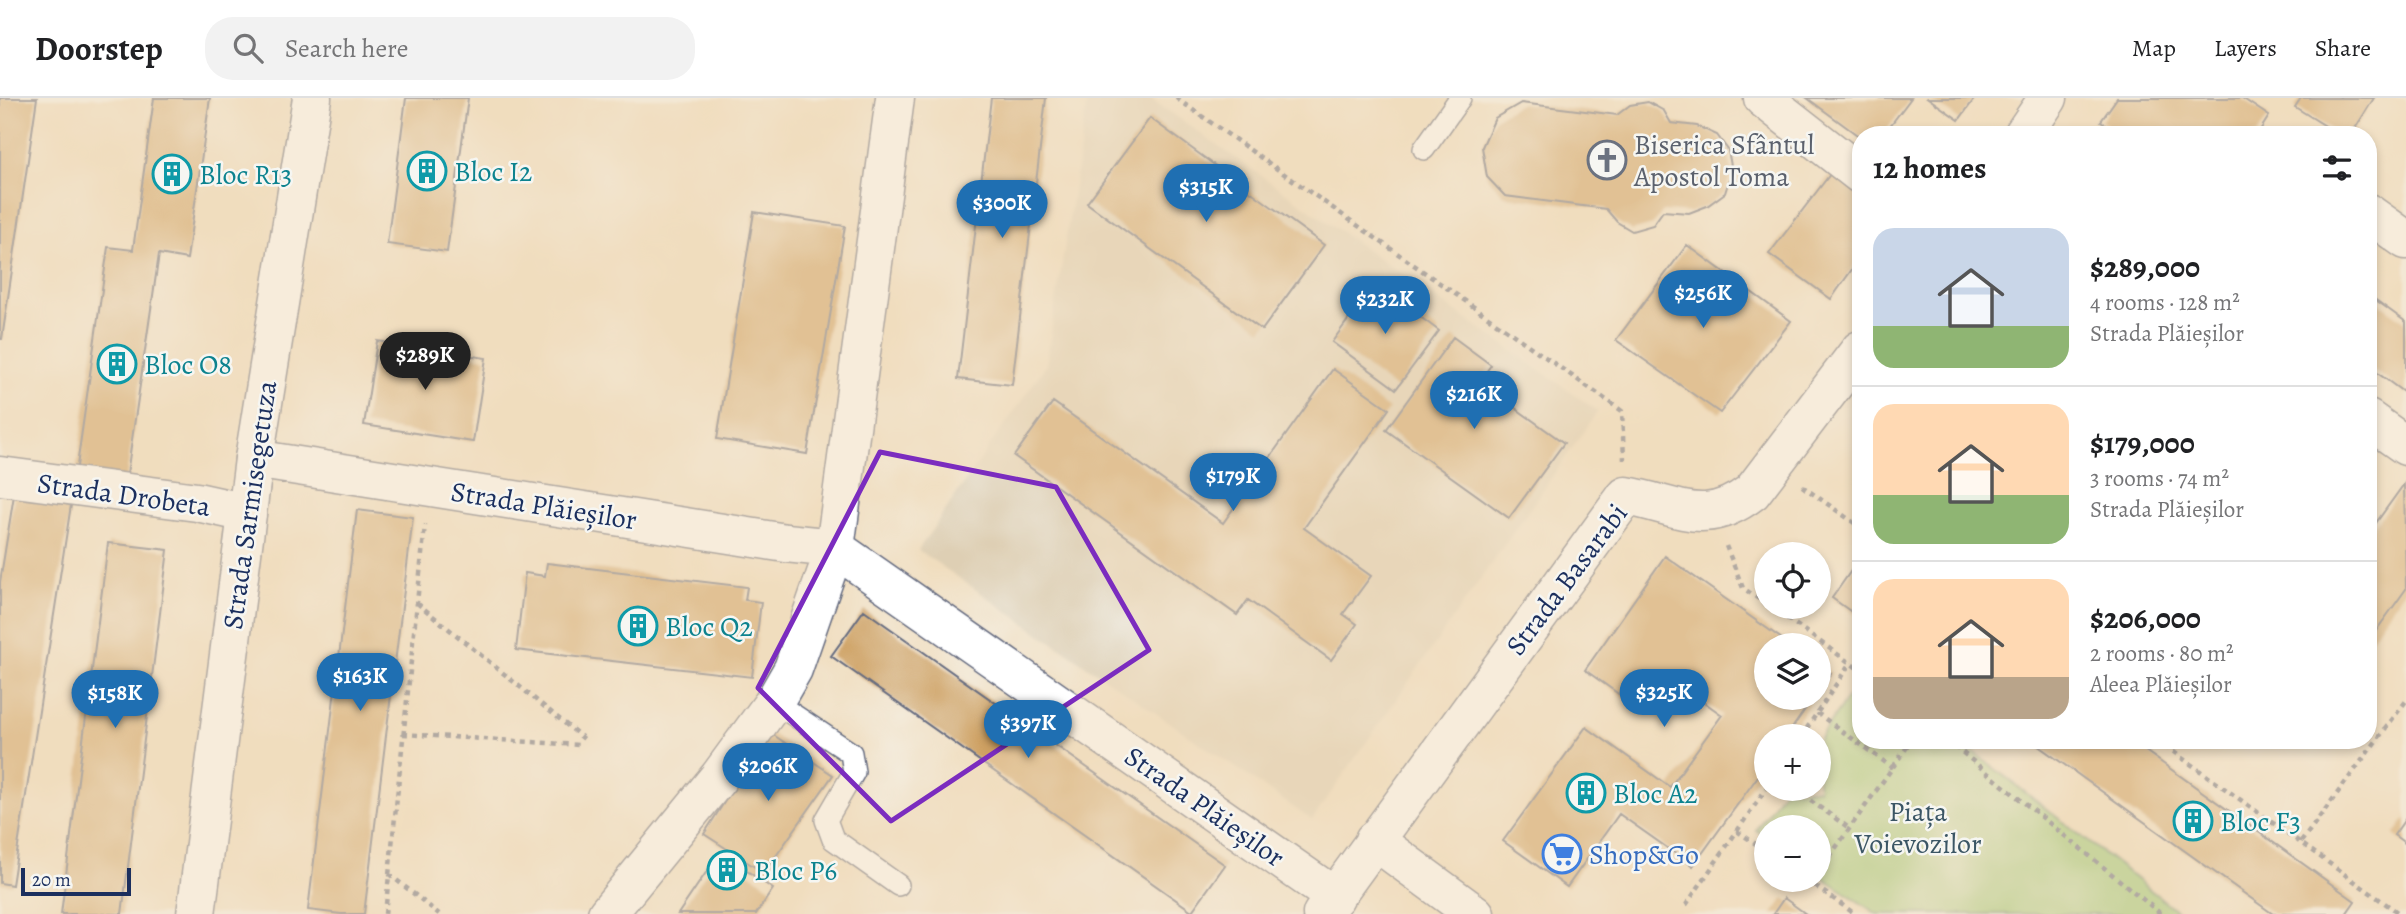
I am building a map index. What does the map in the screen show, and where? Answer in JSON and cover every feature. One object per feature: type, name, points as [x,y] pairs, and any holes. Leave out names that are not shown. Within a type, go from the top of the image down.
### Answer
[{"type":"street","name":"Strada Sarmisegetuza","points":[[196,914],[254,459],[312,98]]},
{"type":"street","points":[[607,914],[719,777],[774,702],[793,669],[835,548],[895,98]]},
{"type":"street","points":[[1763,98],[1852,168]]},
{"type":"street","points":[[2028,126],[2048,98]]},
{"type":"street","points":[[2377,220],[2406,240]]},
{"type":"street","points":[[1717,513],[1733,506],[1752,492],[1852,361]]},
{"type":"street","points":[[2377,425],[2406,446]]},
{"type":"street","name":"Strada Plăieșilor","points":[[254,459],[835,548],[1328,905]]},
{"type":"street","name":"Strada Drobeta","points":[[0,477],[197,502],[247,513]]},
{"type":"street","name":"Strada Basarabi","points":[[1328,905],[1626,496],[1700,514],[1717,513]]},
{"type":"street","points":[[1374,840],[1475,914]]},
{"type":"lane","points":[[1424,149],[1460,98]]},
{"type":"lane","points":[[774,702],[851,753],[854,772],[826,820],[834,839],[898,886]]},
{"type":"path","points":[[1176,98],[1622,411],[1626,496]]},
{"type":"path","points":[[1773,465],[1852,521]]},
{"type":"path","points":[[385,914],[428,487]]},
{"type":"path","points":[[1717,513],[1728,553],[1744,588],[1754,595]]},
{"type":"path","points":[[417,603],[584,739]]},
{"type":"path","points":[[1788,619],[1851,663],[1810,724]]},
{"type":"path","points":[[2377,740],[2406,701]]},
{"type":"path","points":[[1817,713],[1852,738]]},
{"type":"path","points":[[403,734],[579,746]]},
{"type":"path","points":[[1867,749],[1893,768]]},
{"type":"path","points":[[1831,854],[1906,749]]},
{"type":"path","points":[[1958,749],[2161,914]]},
{"type":"path","points":[[2170,749],[2400,914]]},
{"type":"path","points":[[2301,842],[2370,749]]},
{"type":"path","points":[[1686,905],[1758,801]]},
{"type":"path","points":[[1811,801],[1849,828]]},
{"type":"path","points":[[1737,831],[1754,843]]},
{"type":"path","points":[[388,874],[439,914]]},
{"type":"path","points":[[1825,892],[1855,914]]},
{"type":"highlighted area","points":[[880,452],[1056,487],[1149,650],[891,821],[758,688]]},
{"type":"shaded area","points":[[1088,98],[1150,98],[1598,411],[1312,820],[918,550],[1046,365]]},
{"type":"green space","name":"Piața Voievozilor","points":[[1852,691],[1852,749],[1970,749],[2181,914],[1877,914],[1831,883],[1831,815],[1766,815],[1776,801],[1831,801],[1829,724]]},
{"type":"building","points":[[0,98],[37,98],[2,339],[0,339]]},
{"type":"building","points":[[154,98],[210,98],[187,259],[159,254],[126,481],[76,473],[108,247],[133,250]]},
{"type":"building","name":"Bloc I2","points":[[406,98],[468,98],[447,252],[387,244]]},
{"type":"building","points":[[991,98],[1046,98],[1012,385],[958,379]]},
{"type":"building","points":[[1807,98],[1911,98],[1890,126],[1852,126],[1852,131]]},
{"type":"building","points":[[1928,98],[1975,98],[1959,120]]},
{"type":"building","points":[[2117,98],[2242,98],[2269,116],[2263,126],[2108,126],[2101,121]]},
{"type":"building","points":[[2301,98],[2374,98],[2357,126],[2326,126],[2295,107]]},
{"type":"building","name":"Biserica Sfântul Apostol Toma","points":[[1648,102],[1664,111],[1671,123],[1697,126],[1717,135],[1728,150],[1732,171],[1725,193],[1707,206],[1689,213],[1663,211],[1653,225],[1632,231],[1617,222],[1606,209],[1505,196],[1487,177],[1482,147],[1495,118],[1521,103],[1617,115],[1630,105]]},
{"type":"building","points":[[1150,118],[1324,245],[1262,330],[1087,203]]},
{"type":"building","points":[[1831,173],[1852,187],[1852,269],[1831,299],[1769,254]]},
{"type":"building","points":[[754,212],[845,226],[807,454],[717,439]]},
{"type":"building","points":[[1687,245],[1791,321],[1720,413],[1616,340]]},
{"type":"building","points":[[1375,283],[1439,331],[1396,389],[1332,342]]},
{"type":"building","points":[[2377,301],[2406,322],[2406,394],[2377,373]]},
{"type":"building","points":[[1453,337],[1491,365],[1479,382],[1564,443],[1509,518],[1386,430]]},
{"type":"building","points":[[377,341],[486,358],[473,442],[364,425]]},
{"type":"building","points":[[1333,369],[1389,409],[1304,528],[1371,576],[1343,614],[1357,624],[1331,660],[1248,600],[1237,615],[1014,456],[1053,402],[1223,523]]},
{"type":"building","points":[[2404,484],[2406,589],[2377,629],[2377,522]]},
{"type":"building","points":[[14,495],[71,505],[12,885],[0,883],[0,582]]},
{"type":"building","points":[[357,510],[413,517],[364,914],[341,914],[308,910]]},
{"type":"building","points":[[108,543],[168,550],[122,914],[61,914]]},
{"type":"building","points":[[1665,556],[1774,633],[1754,633],[1754,710],[1805,710],[1795,724],[1754,724],[1754,782],[1693,866],[1619,814],[1567,887],[1503,841],[1586,727],[1670,787],[1722,715],[1673,680],[1648,715],[1585,670]]},
{"type":"building","name":"Bloc Q2","points":[[547,563],[747,587],[745,600],[761,602],[752,677],[516,650],[525,573],[545,576]]},
{"type":"building","points":[[1852,569],[1852,612],[1832,598]]},
{"type":"building","points":[[864,610],[1225,865],[1192,911],[831,656]]},
{"type":"building","points":[[769,732],[833,775],[764,873],[704,834]]},
{"type":"building","name":"Bloc F3","points":[[2043,749],[2143,749],[2355,901],[2346,914],[2273,914]]},
{"type":"building","points":[[2406,818],[2406,844],[2394,835]]},
{"type":"building","name":"Bloc P6","points":[[720,852],[773,889],[756,914],[678,914]]},
{"type":"building","points":[[1784,898],[1806,914],[1773,914]]},
{"type":"place","name":"Biserica Sfântul Apostol Toma","points":[[1607,160]]},
{"type":"place","name":"Bloc I2","points":[[427,171]]},
{"type":"place","name":"Bloc R13","points":[[172,174]]},
{"type":"place","name":"Bloc O8","points":[[117,364]]},
{"type":"place","name":"Bloc Q2","points":[[638,626]]},
{"type":"place","name":"Bloc A2","points":[[1586,793]]},
{"type":"place","name":"Bloc F3","points":[[2193,821]]},
{"type":"place","name":"Shop&Go","points":[[1562,854]]},
{"type":"place","name":"Bloc P6","points":[[727,870]]}]
